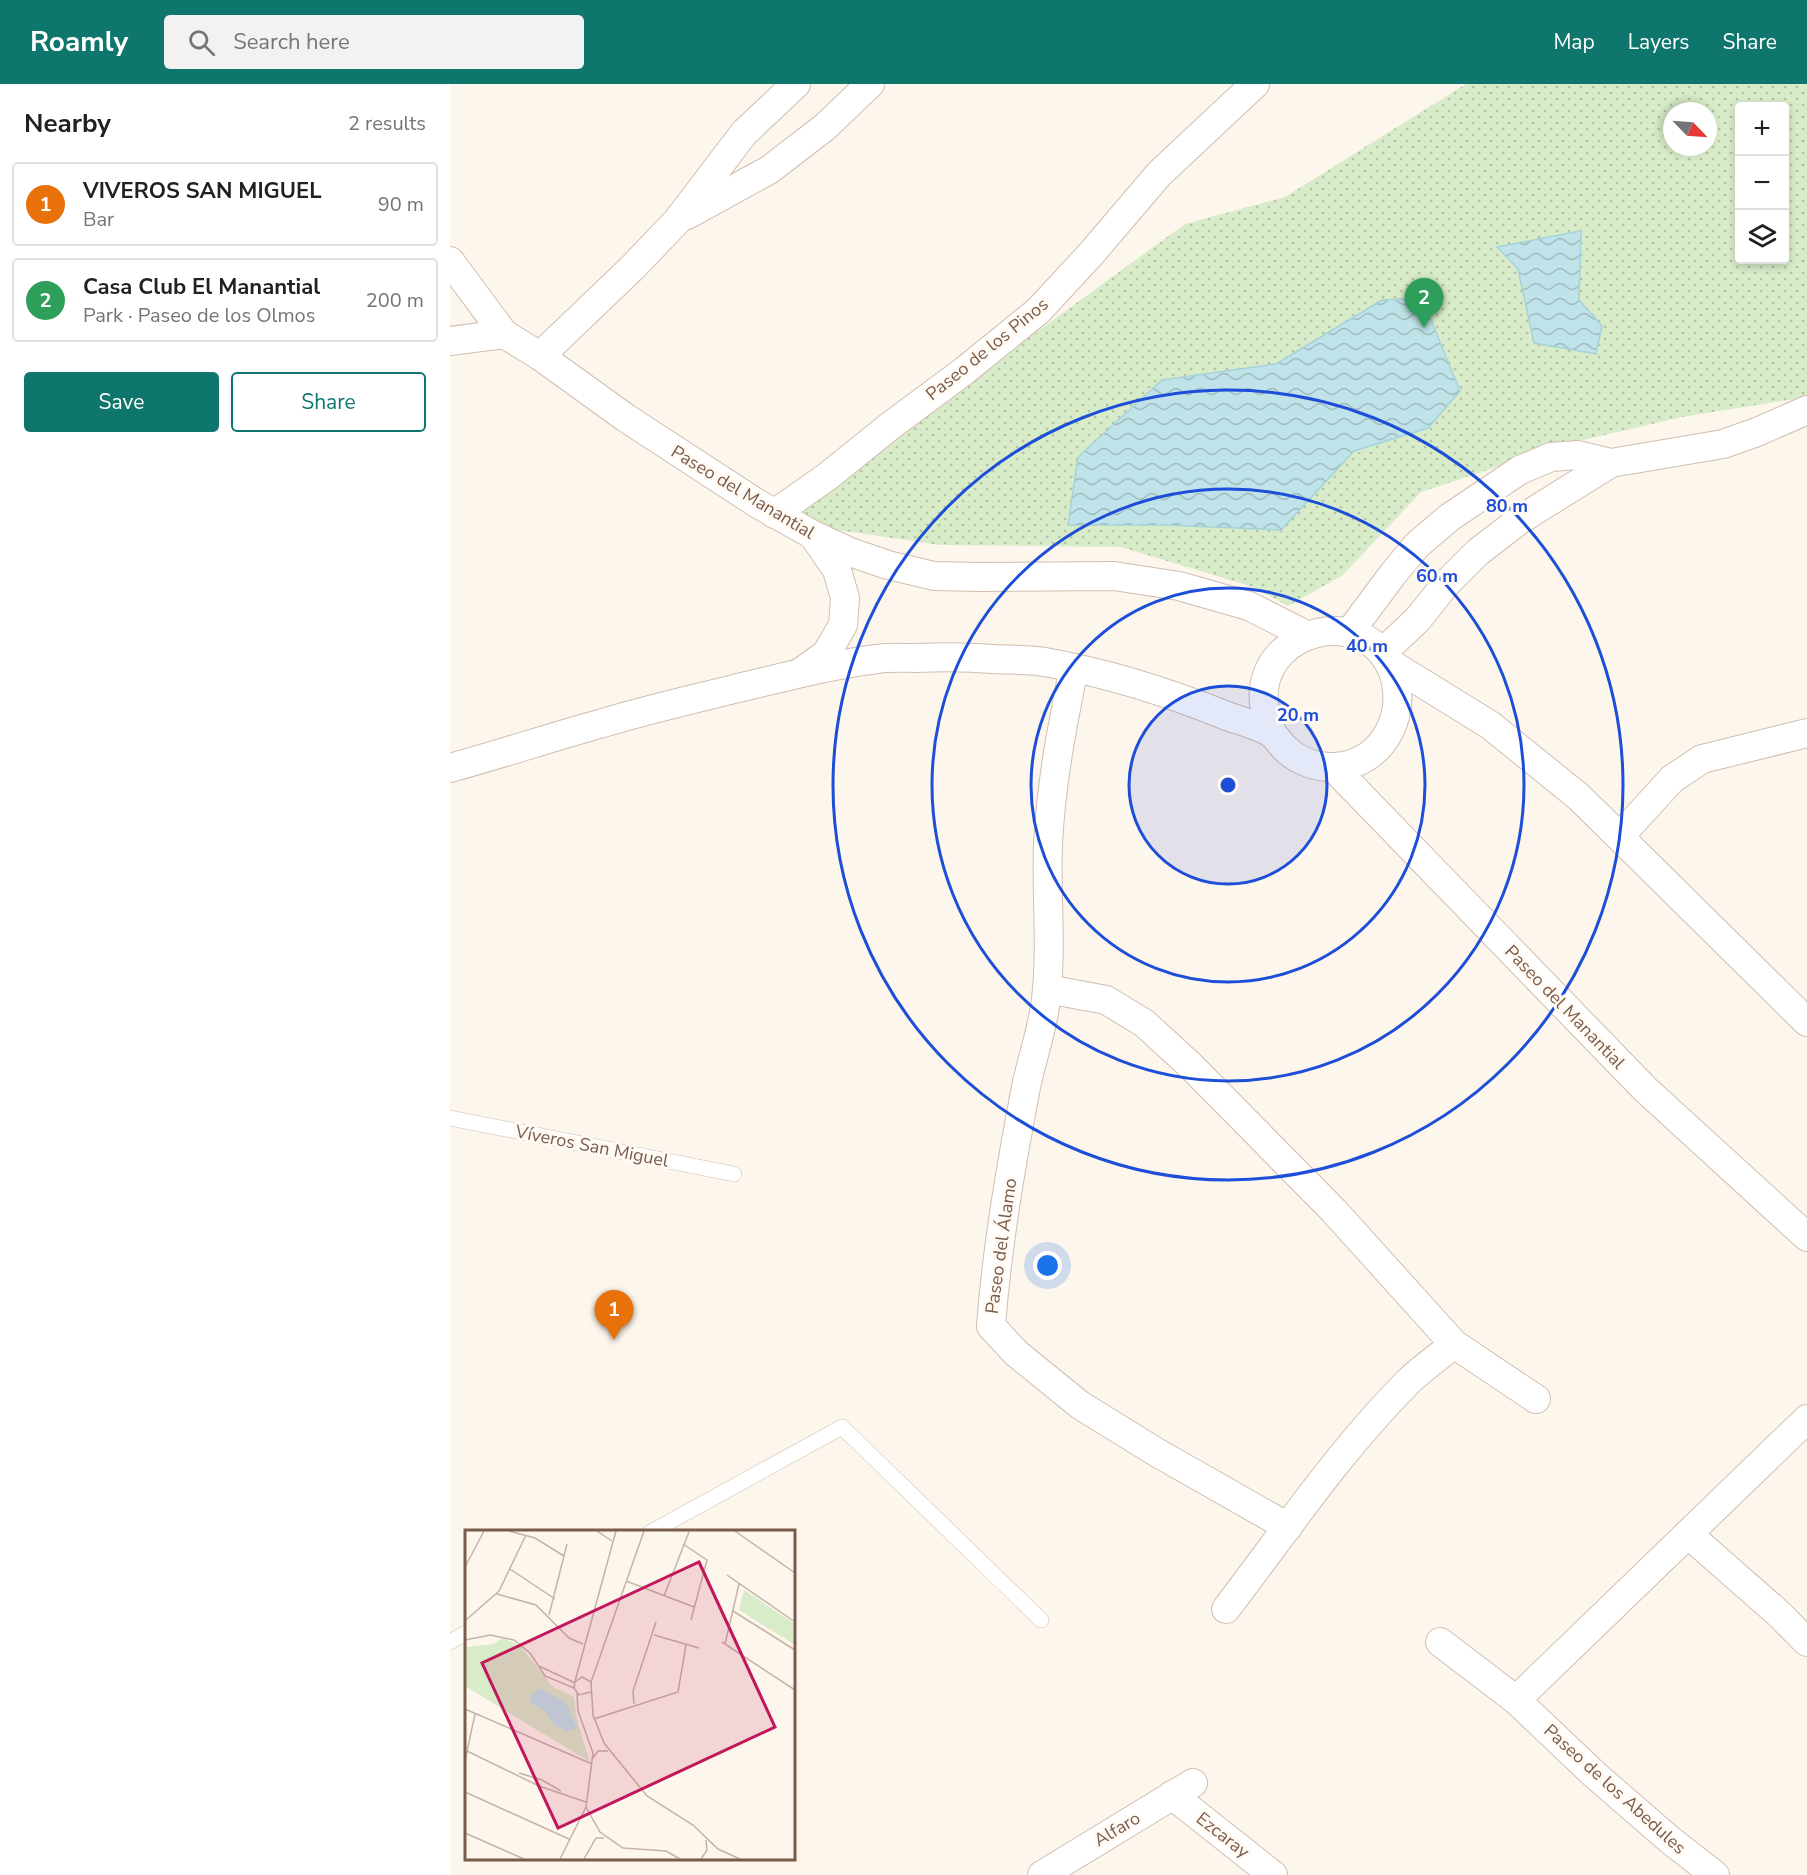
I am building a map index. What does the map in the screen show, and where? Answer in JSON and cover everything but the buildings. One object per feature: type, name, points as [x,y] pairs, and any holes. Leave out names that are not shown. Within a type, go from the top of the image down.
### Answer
[{"type":"street","points":[[540,356],[632,268],[677,221],[744,133],[796,84]]},
{"type":"street","points":[[677,221],[769,170],[825,127],[870,84]]},
{"type":"street","name":"Paseo de los Pinos","points":[[774,514],[828,476],[1038,311],[1090,255],[1159,174],[1255,84]]},
{"type":"street","points":[[450,261],[504,334],[450,341]]},
{"type":"street","name":"Paseo del Manantial","points":[[504,334],[540,356],[626,418],[774,514],[850,552],[888,565],[934,576],[1113,576],[1179,586],[1249,606],[1306,635]]},
{"type":"street","points":[[1385,657],[1445,585],[1478,552],[1521,519],[1611,463],[1723,444],[1807,410]]},
{"type":"street","points":[[1349,633],[1417,545],[1450,517],[1520,470],[1551,457],[1578,455],[1611,463]]},
{"type":"street","points":[[799,673],[826,654],[843,625],[845,598],[837,570],[813,535]]},
{"type":"street","points":[[1385,657],[1396,680],[1399,701],[1395,721],[1385,739],[1371,754],[1353,763],[1333,767],[1309,763],[1288,752],[1272,733],[1264,711],[1264,688],[1272,665],[1286,647],[1306,635],[1328,631],[1349,633],[1367,641],[1385,657],[1490,725],[1579,797],[1807,1022]]},
{"type":"street","points":[[450,768],[606,722],[799,673],[880,658],[967,657],[1047,662],[1109,676],[1180,697],[1272,733]]},
{"type":"street","name":"Paseo del Álamo","points":[[1074,668],[1057,755],[1048,844],[1046,1000],[1026,1086],[1006,1198],[995,1275],[991,1326],[1016,1353],[1080,1405],[1156,1452],[1288,1527]]},
{"type":"street","points":[[1620,836],[1672,779],[1702,759],[1807,733]]},
{"type":"street","name":"Paseo del Manantial","points":[[1333,767],[1645,1089],[1807,1237]]},
{"type":"street","points":[[1047,989],[1106,1000],[1144,1023],[1191,1066],[1319,1196],[1454,1344],[1536,1399]]},
{"type":"street","points":[[1226,1610],[1321,1481],[1358,1436],[1409,1380],[1454,1344]]},
{"type":"street","points":[[1516,1700],[1807,1419]]},
{"type":"street","points":[[1688,1534],[1778,1613],[1807,1642]]},
{"type":"street","name":"Paseo de los Abedules","points":[[1440,1642],[1516,1700],[1595,1775],[1670,1840],[1715,1875]]},
{"type":"street","name":"Alfaro","points":[[1042,1875],[1183,1789]]},
{"type":"street","name":"Ezcaray","points":[[1183,1789],[1273,1875]]},
{"type":"lane","name":"Víveros San Miguel","points":[[450,1118],[734,1174]]},
{"type":"lane","points":[[655,1530],[842,1427],[1041,1620]]},
{"type":"lane","points":[[450,1642],[465,1634]]},
{"type":"green space","points":[[1466,84],[1807,84],[1807,397],[1682,417],[1570,443],[1421,492],[1343,575],[1288,606],[1253,587],[1121,547],[940,545],[817,527],[795,508],[1185,224],[1285,197]]},
{"type":"water","points":[[1581,231],[1579,300],[1602,326],[1596,354],[1534,343],[1518,269],[1497,247]]},
{"type":"water","points":[[1422,298],[1460,391],[1428,428],[1354,451],[1281,530],[1165,525],[1068,525],[1078,457],[1162,380],[1276,364],[1382,300]]},
{"type":"place","name":"Casa Club El Manantial","points":[[1424,328]]},
{"type":"place","name":"VIVEROS SAN MIGUEL","points":[[614,1340]]}]
